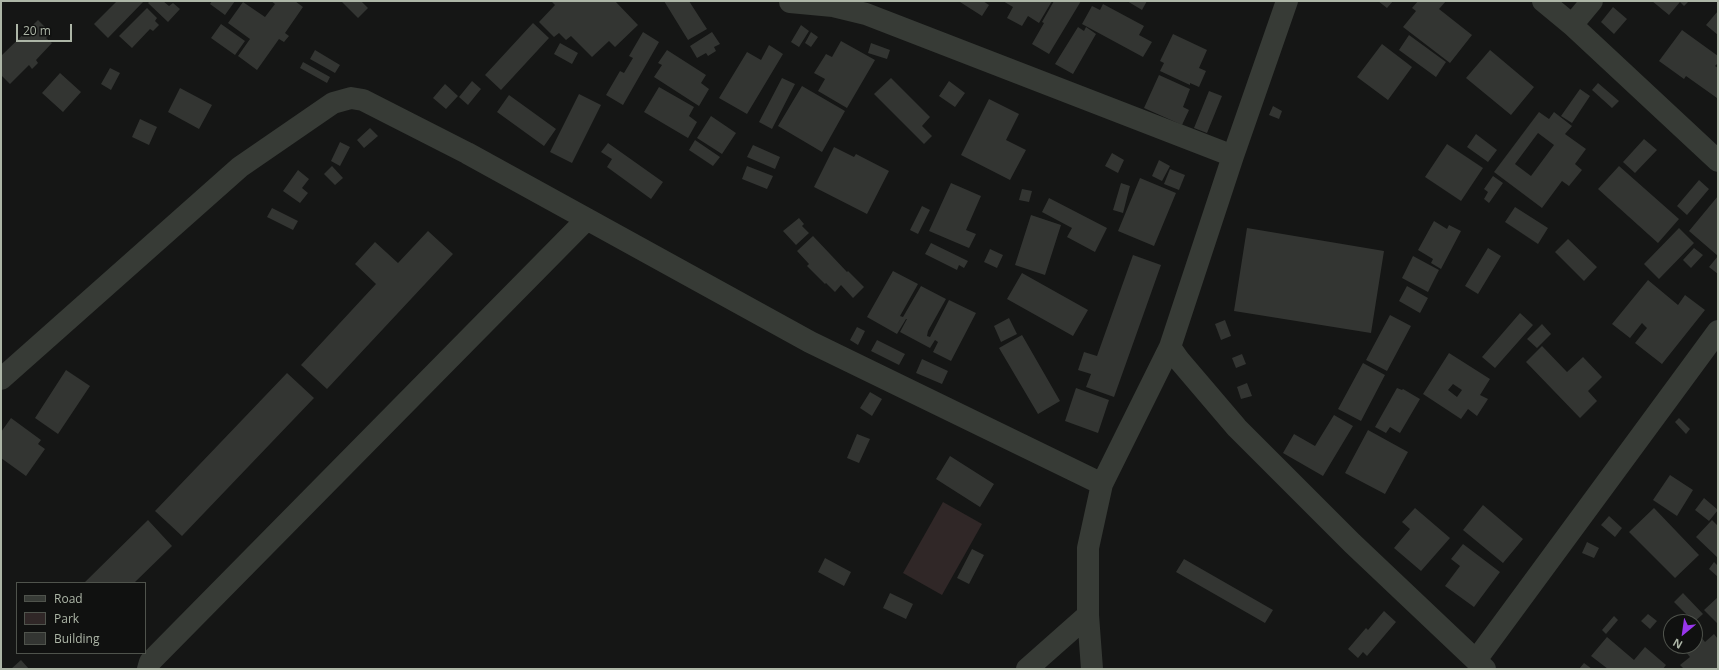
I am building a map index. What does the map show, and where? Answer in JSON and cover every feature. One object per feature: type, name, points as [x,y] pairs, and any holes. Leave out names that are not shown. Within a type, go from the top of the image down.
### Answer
[{"type":"street","points":[[1092,669],[1088,615],[1088,548],[1102,484],[1170,346],[1233,156],[1287,1]]},
{"type":"street","points":[[1543,1],[1572,25],[1718,161]]},
{"type":"street","points":[[1572,25],[1592,1]]},
{"type":"street","points":[[790,2],[833,6],[866,14],[1233,156]]},
{"type":"street","points":[[1,379],[240,167],[333,103],[351,98],[363,100],[467,153],[810,342],[1102,484]]},
{"type":"street","points":[[148,669],[150,662],[587,219]]},
{"type":"street","points":[[1170,346],[1179,360],[1237,428],[1352,543],[1480,665],[1718,331]]},
{"type":"street","points":[[1027,669],[1088,615]]},
{"type":"green space","points":[[943,502],[982,524],[942,595],[903,573]]},
{"type":"building","points":[[117,1],[144,1],[108,38],[94,24]]},
{"type":"building","points":[[150,1],[163,1],[169,6],[173,3],[180,9],[168,22],[148,3]]},
{"type":"building","points":[[212,1],[235,1],[225,15],[210,4]]},
{"type":"building","points":[[271,1],[295,1],[303,7],[285,33],[289,36],[284,42],[279,39],[257,70],[238,56],[250,39],[228,23],[243,2],[265,17],[275,4]]},
{"type":"building","points":[[341,1],[361,1],[368,8],[358,18]]},
{"type":"building","points":[[551,1],[615,1],[638,25],[615,47],[609,41],[592,57],[571,36],[566,40],[559,33],[554,37],[539,22],[555,5]]},
{"type":"building","points":[[664,1],[689,1],[707,29],[688,40]]},
{"type":"building","points":[[983,1],[989,5],[982,16],[960,2]]},
{"type":"building","points":[[1003,1],[1052,1],[1039,23],[1028,16],[1022,26],[1007,18],[1013,7]]},
{"type":"building","points":[[1054,1],[1081,1],[1049,54],[1032,44]]},
{"type":"building","points":[[1127,1],[1147,1],[1142,10]]},
{"type":"building","points":[[1378,1],[1393,1],[1387,8]]},
{"type":"building","points":[[1418,1],[1446,1],[1439,9],[1472,35],[1450,63],[1403,27],[1416,11],[1412,8]]},
{"type":"building","points":[[1652,1],[1689,1],[1684,6],[1680,2],[1669,15]]},
{"type":"building","points":[[1103,4],[1144,26],[1139,35],[1152,42],[1143,57],[1082,24],[1092,6],[1100,10]]},
{"type":"building","points":[[1613,7],[1627,19],[1614,34],[1601,22]]},
{"type":"building","points":[[147,8],[157,18],[155,21],[159,25],[153,31],[150,29],[132,48],[119,36]]},
{"type":"building","points":[[1718,11],[1718,35],[1706,25]]},
{"type":"building","points":[[38,20],[51,33],[46,38],[52,43],[36,60],[38,63],[32,69],[29,65],[10,84],[1,75],[1,56]]},
{"type":"building","points":[[533,23],[549,38],[501,90],[485,75]]},
{"type":"building","points":[[221,24],[245,41],[235,55],[211,38]]},
{"type":"building","points":[[801,25],[809,31],[799,47],[791,42]]},
{"type":"building","points":[[1078,27],[1084,31],[1086,27],[1096,34],[1073,74],[1055,64]]},
{"type":"building","points":[[1682,30],[1718,56],[1718,63],[1715,66],[1718,68],[1717,98],[1686,76],[1684,79],[1659,61]]},
{"type":"building","points":[[643,32],[659,42],[623,105],[606,95],[620,71],[624,73],[633,58],[629,56]]},
{"type":"building","points":[[712,32],[720,44],[714,47],[716,51],[708,56],[706,53],[697,58],[690,46]]},
{"type":"building","points":[[811,32],[818,37],[811,47],[805,43]]},
{"type":"building","points":[[1173,34],[1207,50],[1199,68],[1206,71],[1199,87],[1190,83],[1190,85],[1160,71],[1164,63],[1160,61]]},
{"type":"building","points":[[1409,35],[1446,62],[1436,77],[1399,50]]},
{"type":"building","points":[[841,41],[875,60],[847,108],[818,91],[825,79],[814,73],[826,54],[832,57]]},
{"type":"building","points":[[560,43],[578,53],[572,64],[554,54]]},
{"type":"building","points":[[871,43],[890,50],[887,59],[868,53]]},
{"type":"building","points":[[1382,44],[1412,67],[1388,100],[1357,77]]},
{"type":"building","points":[[769,45],[783,54],[747,114],[719,98],[747,52],[761,60]]},
{"type":"building","points":[[315,50],[340,65],[335,73],[310,59]]},
{"type":"building","points":[[667,50],[706,75],[701,83],[709,89],[699,106],[654,77],[662,65],[658,63]]},
{"type":"building","points":[[1490,50],[1534,87],[1511,115],[1466,78]]},
{"type":"building","points":[[303,62],[330,77],[327,83],[300,68]]},
{"type":"building","points":[[110,68],[120,73],[111,90],[101,84]]},
{"type":"building","points":[[60,73],[81,92],[63,112],[42,93]]},
{"type":"building","points":[[1159,75],[1190,89],[1183,107],[1189,110],[1182,125],[1144,108]]},
{"type":"building","points":[[782,78],[795,84],[772,129],[759,122]]},
{"type":"building","points":[[891,78],[930,117],[922,126],[932,136],[924,144],[874,94]]},
{"type":"building","points":[[472,81],[481,89],[468,105],[459,97]]},
{"type":"building","points":[[949,81],[965,93],[955,107],[939,96]]},
{"type":"building","points":[[1598,83],[1619,101],[1612,108],[1592,90]]},
{"type":"building","points":[[445,84],[458,96],[446,109],[433,98]]},
{"type":"building","points":[[802,86],[845,111],[822,152],[778,126]]},
{"type":"building","points":[[659,87],[694,107],[689,116],[697,122],[688,138],[644,112]]},
{"type":"building","points":[[180,88],[212,105],[199,129],[168,112]]},
{"type":"building","points":[[1580,89],[1590,96],[1572,123],[1561,116]]},
{"type":"building","points":[[1209,91],[1222,96],[1207,133],[1194,128]]},
{"type":"building","points":[[579,94],[601,105],[572,163],[550,152]]},
{"type":"building","points":[[509,95],[556,129],[544,146],[497,112]]},
{"type":"building","points":[[989,99],[1019,114],[1006,140],[1026,150],[1010,180],[961,155]]},
{"type":"building","points":[[1273,106],[1282,111],[1279,119],[1269,115]]},
{"type":"building","points":[[1539,112],[1549,119],[1554,112],[1572,126],[1565,134],[1586,149],[1575,164],[1582,170],[1569,186],[1562,181],[1542,208],[1494,172]],"holes":[[[1538,133],[1554,145],[1531,176],[1515,164]]]},
{"type":"building","points":[[711,116],[736,133],[722,154],[697,138]]},
{"type":"building","points":[[140,119],[157,127],[149,145],[132,137]]},
{"type":"building","points":[[370,128],[378,136],[364,148],[357,140]]},
{"type":"building","points":[[1476,134],[1497,150],[1488,162],[1467,147]]},
{"type":"building","points":[[1644,139],[1657,150],[1635,173],[1623,162]]},
{"type":"building","points":[[695,140],[720,157],[713,166],[689,150]]},
{"type":"building","points":[[340,142],[350,147],[340,166],[331,161]]},
{"type":"building","points":[[608,143],[663,182],[651,199],[607,167],[612,159],[601,152]]},
{"type":"building","points":[[1447,144],[1483,168],[1461,201],[1425,177]]},
{"type":"building","points":[[753,145],[780,157],[775,169],[747,157]]},
{"type":"building","points":[[834,147],[854,157],[856,154],[889,171],[867,214],[814,187]]},
{"type":"building","points":[[1112,153],[1124,160],[1118,173],[1105,166]]},
{"type":"building","points":[[1159,160],[1170,166],[1162,181],[1152,176]]},
{"type":"building","points":[[332,166],[343,178],[335,185],[324,174]]},
{"type":"building","points":[[747,166],[773,176],[767,189],[742,179]]},
{"type":"building","points":[[1619,166],[1679,219],[1658,243],[1598,189]]},
{"type":"building","points":[[1170,169],[1185,175],[1179,190],[1164,184]]},
{"type":"building","points":[[298,170],[309,179],[302,188],[308,193],[300,203],[283,191]]},
{"type":"building","points":[[1493,176],[1503,183],[1489,203],[1484,199],[1488,192],[1484,189]]},
{"type":"building","points":[[1140,178],[1176,193],[1154,246],[1118,231]]},
{"type":"building","points":[[1699,180],[1709,189],[1687,215],[1677,206]]},
{"type":"building","points":[[951,183],[981,196],[966,230],[976,234],[969,248],[929,231]]},
{"type":"building","points":[[1121,183],[1130,186],[1123,213],[1113,210]]},
{"type":"building","points":[[1022,189],[1032,191],[1029,202],[1019,200]]},
{"type":"building","points":[[1718,196],[1718,256],[1689,231]]},
{"type":"building","points":[[1049,198],[1107,228],[1095,252],[1067,237],[1072,228],[1042,212]]},
{"type":"building","points":[[922,206],[930,210],[918,234],[910,230]]},
{"type":"building","points":[[1515,207],[1548,228],[1538,244],[1505,222]]},
{"type":"building","points":[[272,208],[298,221],[293,230],[267,217]]},
{"type":"building","points":[[1031,215],[1061,225],[1045,275],[1015,265]]},
{"type":"building","points":[[799,218],[804,224],[802,226],[809,233],[796,245],[783,231]]},
{"type":"building","points":[[1434,221],[1447,229],[1449,225],[1461,231],[1441,269],[1431,263],[1433,259],[1418,250]]},
{"type":"building","points":[[1247,228],[1384,251],[1371,333],[1234,311]]},
{"type":"building","points":[[1679,228],[1694,243],[1659,279],[1644,264]]},
{"type":"building","points":[[428,231],[453,254],[327,389],[301,365],[376,284],[355,264],[375,242],[398,263]]},
{"type":"building","points":[[813,236],[847,272],[848,271],[864,287],[853,298],[841,285],[835,292],[826,283],[825,284],[807,266],[809,264],[797,251]]},
{"type":"building","points":[[1568,239],[1597,267],[1584,281],[1555,252]]},
{"type":"building","points":[[931,243],[968,261],[964,268],[959,265],[957,270],[925,254]]},
{"type":"building","points":[[1488,248],[1501,256],[1478,294],[1465,286]]},
{"type":"building","points":[[1694,248],[1703,255],[1691,268],[1683,260]]},
{"type":"building","points":[[990,249],[1003,255],[997,268],[984,262]]},
{"type":"building","points":[[1133,255],[1161,265],[1114,397],[1086,387],[1091,374],[1078,370],[1084,352],[1097,356]]},
{"type":"building","points":[[1413,256],[1439,270],[1428,292],[1402,278]]},
{"type":"building","points":[[1718,256],[1718,274],[1709,267]]},
{"type":"building","points":[[893,271],[918,284],[900,316],[903,317],[921,286],[946,299],[928,331],[927,336],[930,337],[949,300],[976,313],[951,361],[933,352],[938,342],[935,340],[930,348],[900,332],[907,319],[897,334],[867,317]]},
{"type":"building","points":[[1022,273],[1088,310],[1073,336],[1007,299]]},
{"type":"building","points":[[1648,280],[1678,305],[1685,295],[1705,310],[1662,364],[1635,343],[1647,328],[1642,323],[1630,338],[1612,324]]},
{"type":"building","points":[[1407,286],[1428,298],[1420,313],[1399,301]]},
{"type":"building","points":[[1520,313],[1533,325],[1495,368],[1482,357]]},
{"type":"building","points":[[1390,315],[1411,326],[1387,371],[1366,360]]},
{"type":"building","points":[[1009,318],[1017,334],[1001,342],[994,326]]},
{"type":"building","points":[[1225,320],[1231,336],[1221,340],[1215,324]]},
{"type":"building","points":[[1542,324],[1551,334],[1537,348],[1527,339]]},
{"type":"building","points":[[857,327],[865,331],[858,345],[850,340]]},
{"type":"building","points":[[1022,335],[1060,401],[1038,414],[999,348]]},
{"type":"building","points":[[877,340],[905,354],[899,365],[871,351]]},
{"type":"building","points":[[1542,346],[1567,372],[1583,357],[1602,377],[1588,391],[1597,401],[1580,418],[1526,362]]},
{"type":"building","points":[[1449,353],[1490,379],[1480,395],[1488,399],[1477,416],[1468,409],[1461,419],[1423,394]],"holes":[[[1453,384],[1462,390],[1457,397],[1448,390]]]},
{"type":"building","points":[[1242,354],[1246,364],[1236,368],[1232,358]]},
{"type":"building","points":[[922,359],[948,371],[942,384],[916,373]]},
{"type":"building","points":[[1363,363],[1385,375],[1361,421],[1338,409]]},
{"type":"building","points":[[66,370],[90,386],[58,434],[35,418]]},
{"type":"building","points":[[287,373],[314,398],[182,536],[155,511]]},
{"type":"building","points":[[1247,383],[1252,396],[1241,399],[1237,387]]},
{"type":"building","points":[[1076,388],[1109,400],[1098,433],[1065,421]]},
{"type":"building","points":[[1397,388],[1403,389],[1420,399],[1400,433],[1390,427],[1386,433],[1375,427]]},
{"type":"building","points":[[870,392],[882,399],[872,416],[860,408]]},
{"type":"building","points":[[1334,415],[1353,426],[1323,476],[1283,453],[1294,434],[1315,446]]},
{"type":"building","points":[[11,418],[41,440],[38,444],[45,449],[26,476],[1,458],[1,432]]},
{"type":"building","points":[[1679,418],[1690,429],[1686,434],[1675,422]]},
{"type":"building","points":[[1368,430],[1408,452],[1385,494],[1345,473]]},
{"type":"building","points":[[857,434],[870,439],[859,463],[847,458]]},
{"type":"building","points":[[950,456],[994,484],[980,507],[936,479]]},
{"type":"building","points":[[1670,475],[1693,490],[1677,516],[1653,500]]},
{"type":"building","points":[[1704,498],[1718,510],[1709,521],[1695,510]]},
{"type":"building","points":[[1483,505],[1523,539],[1503,563],[1463,530]]},
{"type":"building","points":[[1415,508],[1450,538],[1421,571],[1394,548],[1410,529],[1402,522]]},
{"type":"building","points":[[1654,508],[1699,555],[1675,578],[1629,532]]},
{"type":"building","points":[[1609,516],[1622,528],[1615,537],[1601,525]]},
{"type":"building","points":[[148,520],[172,546],[135,582],[85,582]]},
{"type":"building","points":[[1712,520],[1718,526],[1718,558],[1696,537]]},
{"type":"building","points":[[1587,542],[1599,548],[1594,558],[1582,553]]},
{"type":"building","points":[[1463,544],[1500,572],[1474,607],[1445,586],[1460,566],[1451,559]]},
{"type":"building","points":[[972,549],[984,555],[969,584],[957,578]]},
{"type":"building","points":[[825,558],[851,572],[844,586],[818,572]]},
{"type":"building","points":[[1184,559],[1273,610],[1265,623],[1176,572]]},
{"type":"building","points":[[1714,562],[1718,566],[1718,577],[1709,569]]},
{"type":"building","points":[[890,593],[913,604],[906,619],[883,608]]},
{"type":"building","points":[[1683,593],[1703,614],[1686,614],[1674,602]]},
{"type":"building","points":[[1718,597],[1718,624],[1704,610]]},
{"type":"building","points":[[1384,611],[1396,622],[1367,656],[1363,652],[1358,658],[1348,649],[1366,628],[1368,630]]},
{"type":"building","points":[[1648,614],[1657,621],[1650,629],[1641,621]]},
{"type":"building","points":[[1614,616],[1618,620],[1606,634],[1602,630]]},
{"type":"building","points":[[1714,634],[1718,639],[1718,669],[1684,669],[1680,665],[1690,657],[1688,654],[1703,654],[1703,640],[1705,642]]},
{"type":"building","points":[[1607,637],[1634,660],[1645,647],[1666,665],[1663,669],[1608,669],[1591,656]]},
{"type":"building","points":[[21,660],[29,669],[11,669]]},
{"type":"building","points":[[1584,663],[1592,669],[1579,669]]}]
